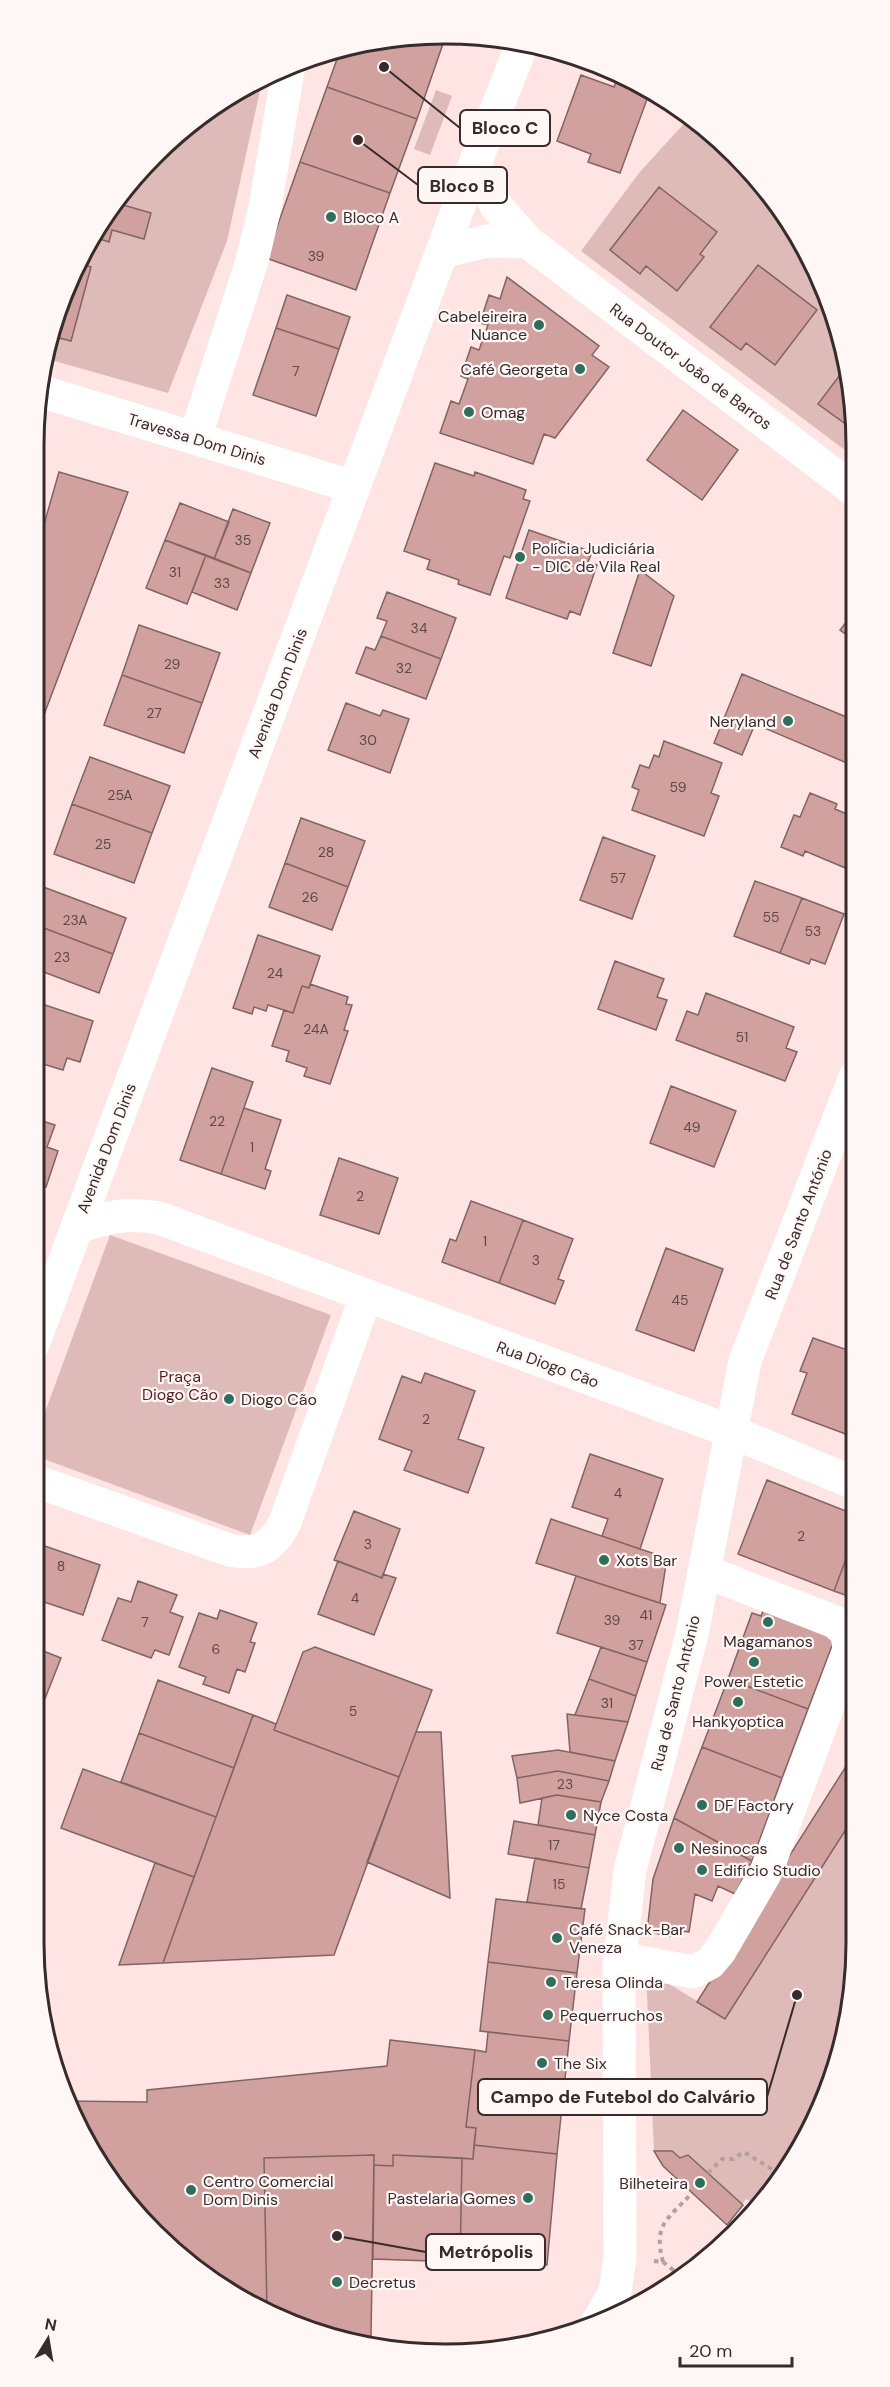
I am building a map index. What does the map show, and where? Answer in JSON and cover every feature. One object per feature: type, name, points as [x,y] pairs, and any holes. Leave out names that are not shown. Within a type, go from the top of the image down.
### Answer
[{"type":"street","name":"Avenida Dom Dinis","points":[[44,1315],[474,166],[520,50]]},
{"type":"street","points":[[195,438],[252,261],[265,207],[287,76]]},
{"type":"street","name":"Rua Doutor João de Barros","points":[[474,166],[497,207],[528,242],[846,484]]},
{"type":"street","points":[[442,252],[487,241],[528,242]]},
{"type":"street","name":"Travessa Dom Dinis","points":[[47,393],[354,487]]},
{"type":"street","name":"Rua de Santo António","points":[[604,2311],[615,2292],[620,2257],[620,1958],[626,1890],[634,1850],[681,1682],[747,1355],[846,1100]]},
{"type":"street","points":[[44,1484],[229,1550],[255,1552],[265,1548],[273,1543],[285,1522],[366,1296],[159,1218],[125,1214],[76,1228]]},
{"type":"street","name":"Rua Diogo Cão","points":[[366,1296],[730,1431],[846,1480]]},
{"type":"street","points":[[704,1571],[835,1622],[846,1631]]},
{"type":"street","points":[[620,1958],[693,1972],[710,1963],[720,1951],[766,1872],[846,1658]]},
{"type":"path","points":[[708,2174],[722,2159],[733,2159],[744,2152],[775,2171]]},
{"type":"path","points":[[663,2262],[658,2235],[664,2223],[692,2193]]},
{"type":"green space","points":[[260,88],[227,241],[168,393],[53,360],[57,341],[85,267],[97,244],[126,201],[143,180],[180,143],[222,111]]},
{"type":"green space","points":[[436,90],[452,96],[430,155],[414,149]]},
{"type":"green space","points":[[685,123],[729,161],[764,201],[793,244],[816,291],[825,316],[839,367],[846,419],[846,451],[581,251],[639,173]]},
{"type":"green space","name":"Praça Diogo Cão","points":[[110,1235],[331,1315],[250,1535],[44,1459],[44,1415]]},
{"type":"green space","points":[[846,1766],[846,1968],[833,2046],[816,2096],[793,2143],[764,2186],[751,2202],[746,2199],[727,2225],[663,2166],[654,2151],[646,1970],[697,2001]]},
{"type":"building","points":[[443,44],[417,119],[327,87],[337,58],[393,47]]},
{"type":"building","points":[[581,75],[614,87],[616,82],[647,98],[620,173],[588,162],[591,154],[557,141]]},
{"type":"building","points":[[327,87],[417,119],[390,193],[300,162]]},
{"type":"building","name":"Bloco A","points":[[300,162],[390,193],[356,290],[266,258]]},
{"type":"building","points":[[659,187],[717,232],[700,254],[704,257],[677,291],[646,266],[640,274],[610,250]]},
{"type":"building","points":[[123,205],[151,213],[144,239],[112,230],[109,242],[100,239]]},
{"type":"building","points":[[86,265],[91,267],[71,341],[58,338],[74,291]]},
{"type":"building","points":[[758,265],[817,310],[775,365],[746,343],[741,350],[710,327]]},
{"type":"building","points":[[507,277],[599,346],[592,355],[609,367],[555,438],[544,434],[533,464],[440,433],[451,401],[459,404],[468,379],[461,376],[471,347],[479,350],[488,325],[480,323],[489,295],[500,299]]},
{"type":"building","points":[[287,295],[350,317],[339,349],[276,328]]},
{"type":"building","points":[[276,328],[339,349],[316,416],[253,395]]},
{"type":"building","points":[[840,375],[846,424],[818,404]]},
{"type":"building","points":[[683,410],[738,450],[702,500],[647,460]]},
{"type":"building","points":[[435,463],[474,476],[475,472],[526,490],[523,499],[530,501],[510,558],[504,556],[490,595],[458,584],[459,580],[427,569],[430,560],[404,551]]},
{"type":"building","points":[[59,472],[128,492],[44,715],[44,524]]},
{"type":"building","points":[[180,503],[229,522],[214,559],[165,540]]},
{"type":"building","points":[[233,509],[270,523],[251,573],[214,559]]},
{"type":"building","points":[[529,530],[592,552],[588,562],[597,565],[580,615],[570,611],[567,619],[506,598]]},
{"type":"building","points":[[165,540],[206,555],[187,604],[146,588]]},
{"type":"building","points":[[206,555],[251,573],[237,610],[192,592]]},
{"type":"building","points":[[640,570],[674,596],[651,666],[613,653]]},
{"type":"building","points":[[387,592],[456,618],[441,659],[381,636],[387,621],[377,618]]},
{"type":"building","points":[[846,622],[846,634],[840,630]]},
{"type":"building","points":[[139,625],[220,653],[202,703],[122,675]]},
{"type":"building","points":[[381,636],[441,659],[426,699],[356,673],[366,647],[375,650]]},
{"type":"building","name":"Neryland","points":[[742,674],[846,717],[846,763],[755,724],[742,755],[714,743]]},
{"type":"building","points":[[122,675],[202,703],[184,753],[104,725]]},
{"type":"building","points":[[346,703],[380,716],[383,710],[409,719],[390,773],[328,750]]},
{"type":"building","points":[[664,741],[722,763],[711,793],[719,796],[704,836],[632,810],[639,790],[632,787],[640,765],[649,768],[654,755],[659,757]]},
{"type":"building","points":[[90,757],[170,786],[152,833],[72,804]]},
{"type":"building","points":[[810,793],[837,804],[835,809],[846,814],[846,868],[805,851],[803,856],[781,847],[794,815],[800,817]]},
{"type":"building","points":[[72,804],[152,833],[134,883],[54,854]]},
{"type":"building","points":[[301,818],[365,841],[348,887],[285,863]]},
{"type":"building","points":[[603,837],[655,856],[632,919],[580,900]]},
{"type":"building","points":[[285,863],[348,887],[332,930],[269,907]]},
{"type":"building","points":[[755,881],[802,898],[780,953],[734,936]]},
{"type":"building","points":[[44,887],[126,918],[113,954],[44,928]]},
{"type":"building","points":[[802,898],[844,914],[825,964],[811,959],[809,964],[780,953]]},
{"type":"building","points":[[44,928],[113,954],[99,993],[44,972]]},
{"type":"building","points":[[258,935],[320,956],[309,988],[302,986],[293,1013],[268,1005],[266,1011],[254,1007],[252,1014],[233,1008]]},
{"type":"building","points":[[615,961],[664,979],[657,997],[667,1000],[656,1030],[598,1009]]},
{"type":"building","points":[[310,984],[348,997],[346,1004],[352,1005],[344,1030],[348,1031],[330,1084],[304,1076],[307,1068],[286,1061],[289,1051],[272,1046],[284,1010],[293,1013],[302,986],[309,988]]},
{"type":"building","points":[[706,993],[794,1027],[786,1048],[797,1052],[785,1081],[676,1040],[687,1011],[698,1015]]},
{"type":"building","points":[[44,1005],[93,1021],[80,1062],[67,1058],[63,1070],[44,1064]]},
{"type":"building","points":[[212,1068],[253,1082],[221,1174],[180,1160]]},
{"type":"building","points":[[671,1086],[736,1111],[714,1167],[650,1143]]},
{"type":"building","points":[[244,1108],[281,1120],[265,1169],[271,1171],[265,1189],[221,1174]]},
{"type":"building","points":[[44,1122],[55,1125],[47,1147],[58,1151],[46,1187],[44,1186]]},
{"type":"building","points":[[339,1158],[398,1178],[379,1234],[320,1215]]},
{"type":"building","points":[[471,1201],[523,1220],[499,1283],[442,1262],[450,1239],[456,1241]]},
{"type":"building","points":[[523,1220],[573,1239],[558,1279],[564,1281],[555,1304],[499,1283]]},
{"type":"building","points":[[666,1248],[723,1269],[694,1351],[636,1330]]},
{"type":"building","points":[[813,1338],[846,1350],[846,1434],[792,1414],[807,1373],[800,1371]]},
{"type":"building","points":[[425,1373],[475,1391],[458,1439],[484,1448],[468,1493],[404,1470],[412,1451],[379,1439],[402,1376],[421,1383]]},
{"type":"building","points":[[590,1454],[663,1479],[640,1549],[602,1536],[608,1519],[572,1507]]},
{"type":"building","points":[[767,1480],[846,1511],[846,1559],[834,1591],[738,1554]]},
{"type":"building","points":[[354,1511],[400,1529],[382,1578],[334,1560]]},
{"type":"building","points":[[551,1519],[667,1558],[660,1603],[536,1563]]},
{"type":"building","points":[[44,1546],[100,1565],[83,1615],[44,1602]]},
{"type":"building","points":[[846,1559],[846,1595],[834,1591]]},
{"type":"building","points":[[338,1561],[382,1578],[383,1574],[396,1578],[374,1635],[318,1614]]},
{"type":"building","points":[[576,1576],[666,1605],[647,1662],[557,1633]]},
{"type":"building","points":[[138,1581],[177,1595],[170,1612],[183,1617],[169,1655],[155,1650],[151,1658],[102,1640],[118,1598],[131,1602]]},
{"type":"building","points":[[766,1603],[838,1630],[808,1709],[728,1679],[752,1613],[761,1616]]},
{"type":"building","points":[[220,1610],[257,1623],[250,1642],[255,1643],[245,1672],[237,1669],[229,1693],[203,1684],[206,1677],[179,1667],[199,1613],[217,1619]]},
{"type":"building","points":[[315,1647],[432,1690],[399,1777],[274,1730],[303,1652]]},
{"type":"building","points":[[601,1647],[647,1662],[636,1696],[589,1679]]},
{"type":"building","points":[[44,1651],[61,1658],[46,1696],[44,1695]]},
{"type":"building","points":[[589,1679],[636,1696],[628,1722],[575,1715]]},
{"type":"building","points":[[728,1679],[808,1709],[782,1778],[702,1747]]},
{"type":"building","points":[[158,1680],[253,1715],[234,1768],[139,1733]]},
{"type":"building","points":[[567,1714],[628,1722],[615,1761],[570,1752]]},
{"type":"building","points":[[253,1715],[276,1724],[274,1730],[399,1777],[334,1955],[163,1963]]},
{"type":"building","points":[[416,1732],[441,1732],[450,1898],[367,1862]]},
{"type":"building","points":[[139,1733],[234,1768],[216,1817],[121,1782]]},
{"type":"building","points":[[702,1747],[782,1778],[752,1861],[674,1818]]},
{"type":"building","points":[[558,1750],[615,1761],[609,1781],[558,1771],[517,1778],[512,1756]]},
{"type":"building","points":[[846,1766],[846,1829],[725,2019],[697,2002]]},
{"type":"building","points":[[83,1769],[216,1817],[194,1877],[61,1828]]},
{"type":"building","points":[[558,1771],[609,1781],[601,1802],[557,1795],[520,1803],[517,1778]]},
{"type":"building","points":[[557,1795],[601,1802],[595,1835],[538,1825],[542,1798]]},
{"type":"building","name":"Edifício Studio","points":[[674,1818],[752,1861],[735,1894],[718,1886],[712,1901],[695,1894],[689,1932],[672,1930],[671,1936],[647,1932],[653,1879]]},
{"type":"building","points":[[514,1821],[595,1835],[589,1868],[508,1854]]},
{"type":"building","points":[[535,1858],[589,1868],[581,1909],[527,1902]]},
{"type":"building","points":[[155,1863],[194,1877],[163,1963],[119,1965]]},
{"type":"building","points":[[496,1899],[585,1909],[577,1973],[488,1962]]},
{"type":"building","points":[[488,1962],[577,1973],[569,2041],[480,2031]]},
{"type":"building","points":[[488,2032],[569,2041],[557,2154],[474,2145],[476,2128],[466,2127],[475,2050],[486,2052]]},
{"type":"building","name":"Centro Comercial Dom Dinis","points":[[390,2040],[475,2050],[466,2127],[476,2128],[473,2159],[393,2155],[393,2166],[374,2165],[374,2155],[264,2158],[267,2302],[244,2290],[201,2261],[161,2226],[143,2207],[111,2165],[97,2143],[76,2101],[147,2102],[147,2090],[387,2066]]},
{"type":"building","points":[[474,2145],[557,2154],[547,2265],[460,2262],[462,2158],[473,2159]]},
{"type":"building","name":"Bilheteira","points":[[654,2151],[672,2151],[680,2158],[688,2155],[743,2205],[727,2225],[663,2166]]},
{"type":"building","points":[[374,2155],[371,2336],[316,2322],[267,2302],[264,2158]]},
{"type":"building","points":[[393,2155],[462,2158],[460,2262],[373,2259],[374,2165],[393,2166]]},
{"type":"place","name":"Bloco C","points":[[384,67]]},
{"type":"place","name":"Bloco B","points":[[358,140]]},
{"type":"place","name":"Bloco A","points":[[331,217]]},
{"type":"place","name":"Cabeleireira Nuance","points":[[539,325]]},
{"type":"place","name":"Café Georgeta","points":[[580,369]]},
{"type":"place","name":"Omag","points":[[469,412]]},
{"type":"place","name":"Polícia Judiciária - DIC de Vila Real","points":[[520,557]]},
{"type":"place","name":"Neryland","points":[[788,721]]},
{"type":"place","name":"Diogo Cão","points":[[229,1399]]},
{"type":"place","name":"Xots Bar","points":[[604,1560]]},
{"type":"place","name":"Magamanos","points":[[768,1622]]},
{"type":"place","name":"Power Estetic","points":[[754,1662]]},
{"type":"place","name":"Hankyoptica","points":[[738,1702]]},
{"type":"place","name":"DF Factory","points":[[702,1805]]},
{"type":"place","name":"Nyce Costa","points":[[571,1815]]},
{"type":"place","name":"Nesinocas","points":[[679,1848]]},
{"type":"place","name":"Edifício Studio","points":[[702,1870]]},
{"type":"place","name":"Café Snack-Bar Veneza","points":[[557,1938]]},
{"type":"place","name":"Teresa Olinda","points":[[551,1982]]},
{"type":"place","name":"Campo de Futebol do Calvário","points":[[797,1995]]},
{"type":"place","name":"Pequerruchos","points":[[548,2015]]},
{"type":"place","name":"The Six","points":[[542,2063]]},
{"type":"place","name":"Bilheteira","points":[[700,2183]]},
{"type":"place","name":"Centro Comercial Dom Dinis","points":[[191,2190]]},
{"type":"place","name":"Pastelaria Gomes","points":[[528,2198]]},
{"type":"place","name":"Metrópolis","points":[[337,2236]]},
{"type":"place","name":"Decretus","points":[[337,2282]]}]
